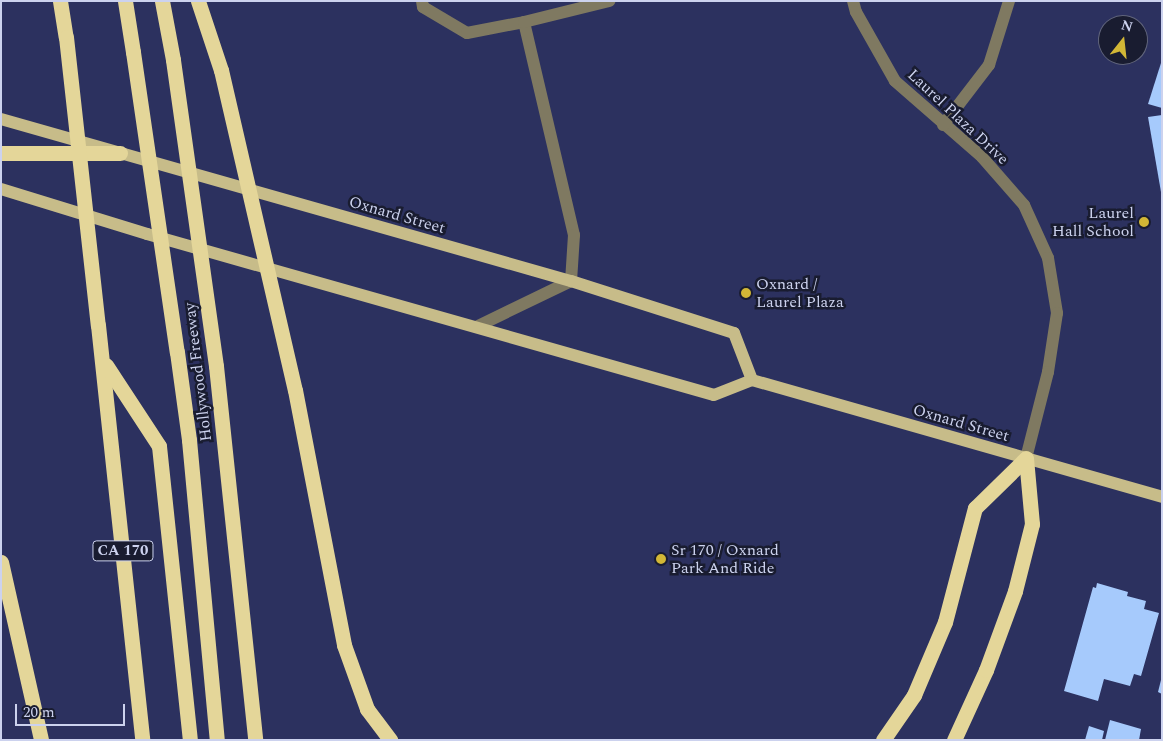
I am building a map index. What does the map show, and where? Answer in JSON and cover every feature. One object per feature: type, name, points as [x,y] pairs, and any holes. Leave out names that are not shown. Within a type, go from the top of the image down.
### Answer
[{"type":"highway","name":"CA 170","points":[[60,1],[66,37],[98,325],[104,362],[142,740]]},
{"type":"highway","points":[[125,1],[134,52],[189,440],[217,740]]},
{"type":"highway","name":"Hollywood Freeway","points":[[162,1],[173,60],[216,366],[255,740]]},
{"type":"highway","points":[[198,1],[221,70],[295,390],[344,645],[367,709],[390,740]]},
{"type":"highway","points":[[1,153],[120,153]]},
{"type":"highway","points":[[104,362],[159,446],[190,740]]},
{"type":"highway","points":[[883,740],[914,694],[945,622],[975,508],[1026,458]]},
{"type":"highway","points":[[954,740],[986,670],[1015,591],[1032,524],[1026,458]]},
{"type":"highway","points":[[1,562],[41,740]]},
{"type":"main road","name":"Oxnard Street","points":[[1,119],[571,281],[734,333],[752,380],[1162,497]]},
{"type":"main road","points":[[1,189],[147,234],[478,326],[714,395],[752,380]]},
{"type":"street","points":[[422,1],[423,7],[467,33],[524,22],[609,1]]},
{"type":"street","name":"Laurel Plaza Drive","points":[[853,1],[856,12],[895,81],[943,125],[982,157],[1024,205],[1048,258],[1057,313],[1048,372],[1026,458]]},
{"type":"street","points":[[943,125],[990,65],[1009,1]]},
{"type":"street","points":[[478,326],[571,281],[574,235],[524,22]]},
{"type":"building","points":[[1162,63],[1162,108],[1148,104]]},
{"type":"building","points":[[1162,115],[1162,192],[1161,192],[1148,117]]},
{"type":"building","points":[[1097,583],[1128,592],[1127,596],[1146,601],[1144,609],[1159,613],[1141,676],[1134,674],[1130,686],[1104,679],[1098,701],[1064,691],[1093,587],[1096,588]]},
{"type":"building","points":[[1162,680],[1162,694],[1158,692]]},
{"type":"building","points":[[1110,720],[1141,729],[1139,740],[1105,740]]},
{"type":"building","points":[[1089,726],[1104,731],[1102,740],[1085,740]]},
{"type":"place","name":"Laurel Hall School","points":[[1144,222]]},
{"type":"place","name":"Oxnard / Laurel Plaza","points":[[746,293]]},
{"type":"place","name":"Sr 170 / Oxnard Park And Ride","points":[[661,559]]}]
